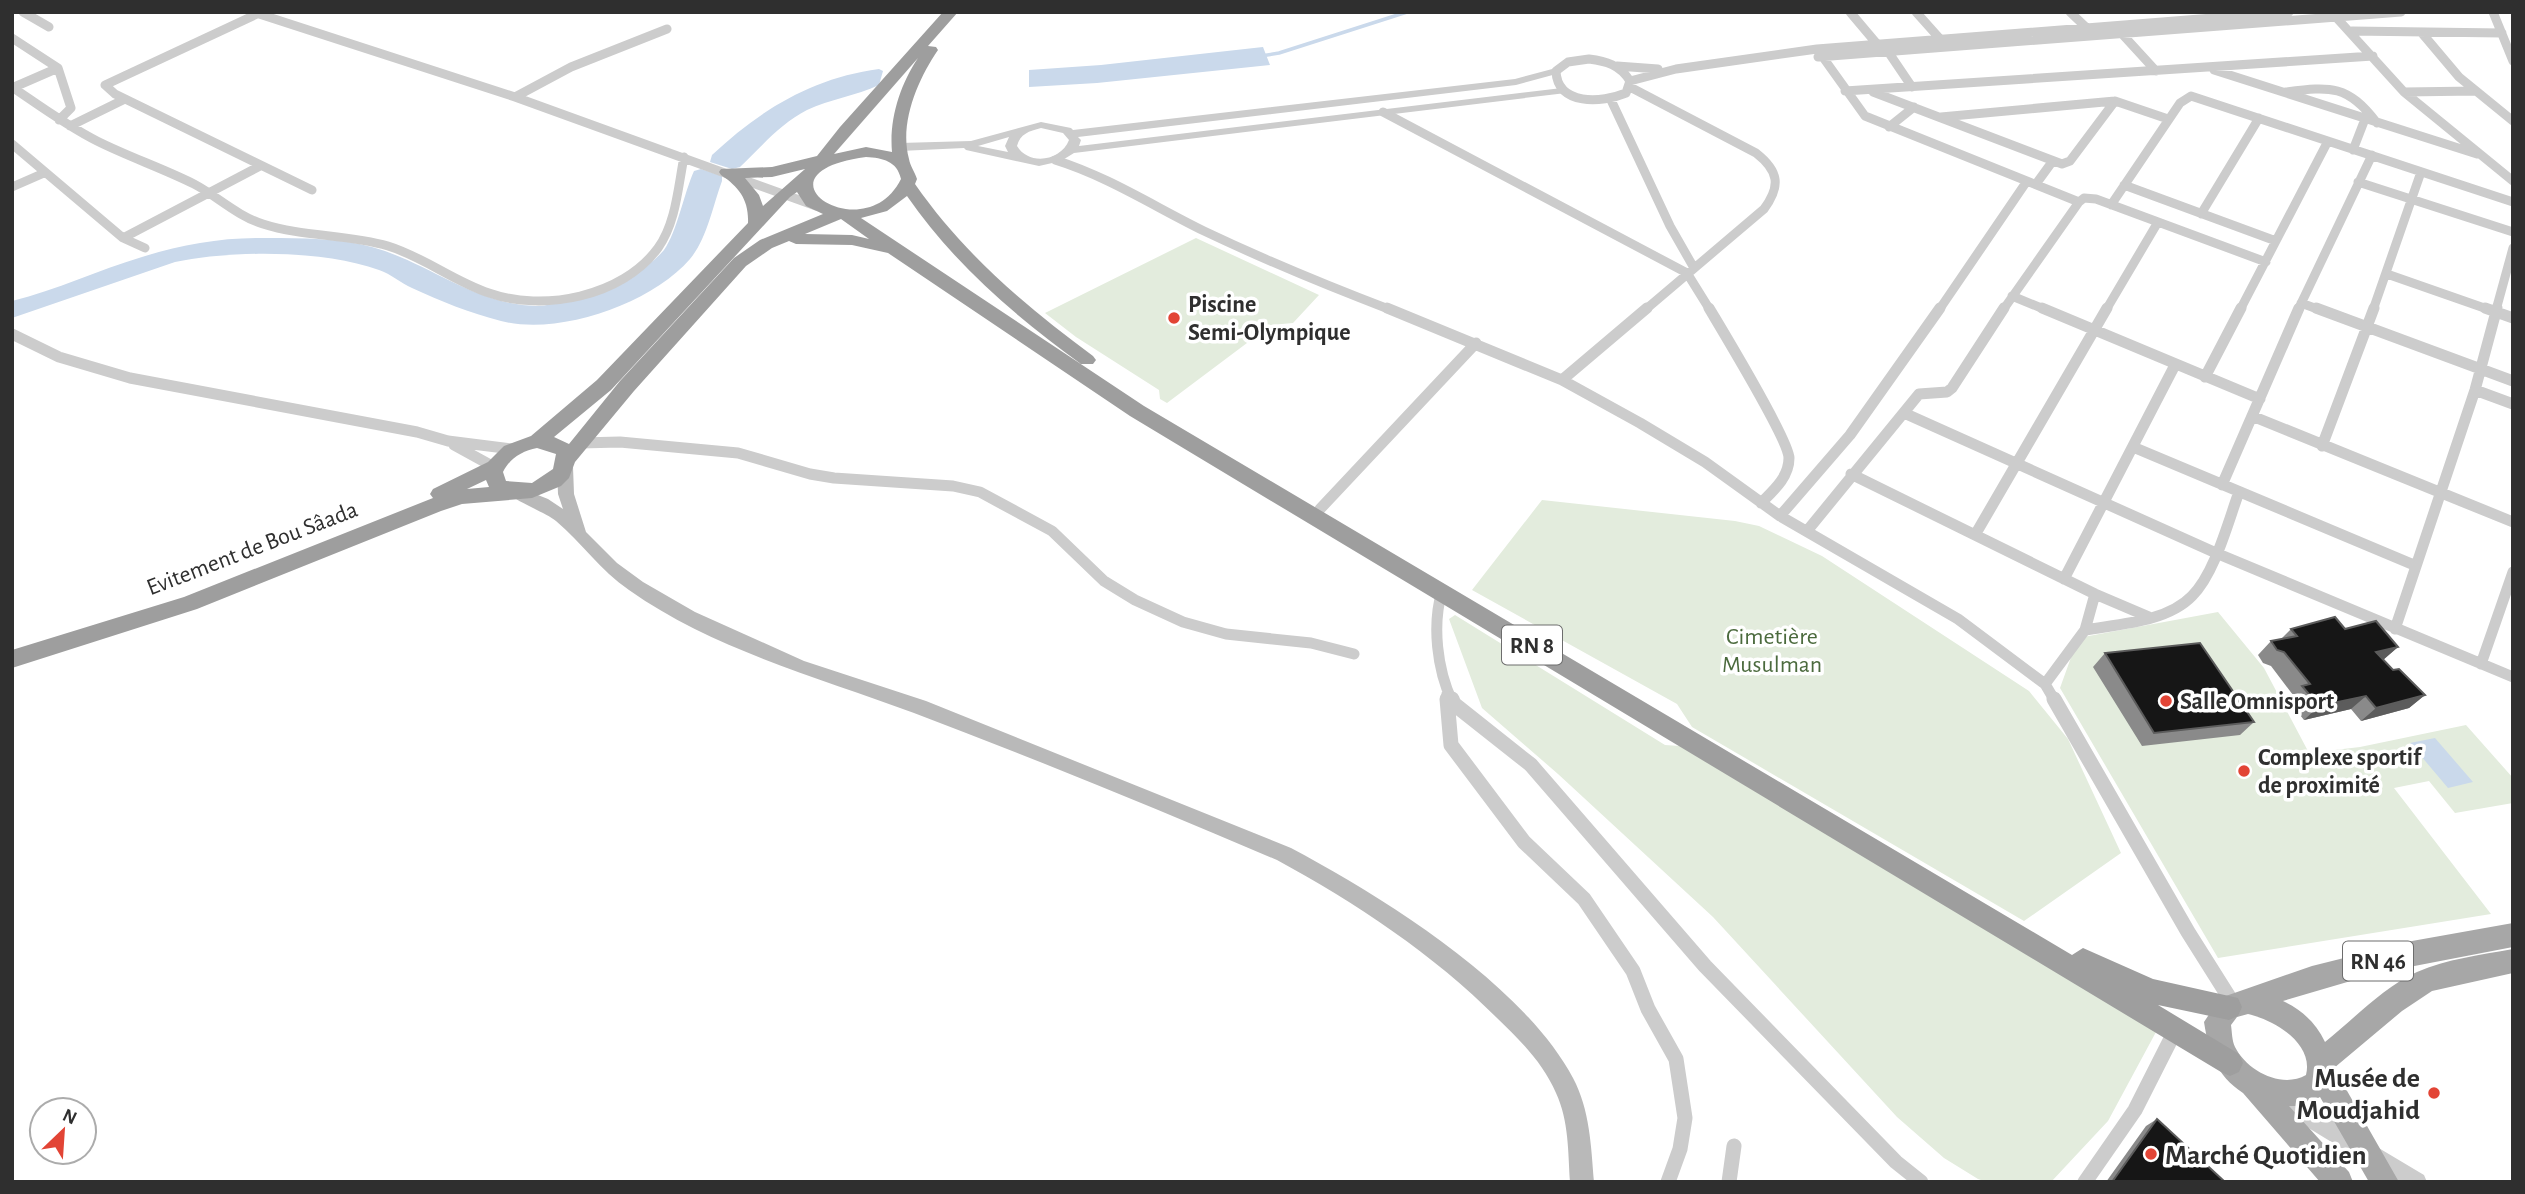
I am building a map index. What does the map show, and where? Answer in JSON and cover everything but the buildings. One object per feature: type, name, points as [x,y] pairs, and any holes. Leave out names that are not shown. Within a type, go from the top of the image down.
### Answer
[{"type":"highway","points":[[951,12],[910,68],[900,154],[908,172],[907,185],[901,194],[883,205],[860,212],[842,213],[821,208],[813,203],[806,190],[806,183],[815,169],[882,91],[910,68],[965,12]]},
{"type":"highway","points":[[842,213],[766,244],[733,269],[627,386],[550,483],[539,488],[513,492],[495,482],[494,467],[501,457],[512,449],[537,441],[604,385],[784,194],[815,169],[838,156],[859,152],[900,154]]},
{"type":"highway","points":[[727,172],[779,172],[805,165],[827,154]]},
{"type":"highway","points":[[727,172],[749,188],[755,198],[756,225]]},
{"type":"highway","name":"RN 8","points":[[907,185],[963,255],[1047,331],[1149,405],[1320,509],[2087,962],[2155,993],[2186,1002],[2237,1005]]},
{"type":"highway","name":"RN 8","points":[[842,213],[1137,411],[2175,1031],[2245,1077]]},
{"type":"highway","points":[[766,244],[831,238],[871,244],[905,257]]},
{"type":"highway","points":[[537,441],[558,445],[565,451],[566,463]]},
{"type":"highway","name":"Evitement de Bou Sâada","points":[[12,649],[196,590],[389,515],[494,467]]},
{"type":"highway","name":"Evitement de Bou Sâada","points":[[12,659],[190,603],[435,505],[462,497],[513,492]]},
{"type":"main road","points":[[566,463],[566,494],[580,533]]},
{"type":"main road","points":[[513,492],[542,503],[580,533],[611,568],[636,587],[689,618],[799,666],[919,707],[1194,816],[1284,854],[1338,883],[1429,944],[1477,983],[1537,1042],[1565,1086],[1577,1121],[1582,1182]]},
{"type":"main road","name":"RN 46","points":[[2237,1005],[2304,982],[2406,953],[2513,935]]},
{"type":"main road","name":"RN 46","points":[[2320,1066],[2411,989],[2437,976],[2513,961]]},
{"type":"main road","points":[[2339,1182],[2219,1045],[2217,1022],[2237,1005],[2279,1011],[2294,1021],[2315,1048],[2320,1066],[2385,1182]]},
{"type":"main road","points":[[2245,1077],[2276,1094],[2293,1096],[2307,1092],[2316,1083],[2320,1066]]},
{"type":"street","points":[[23,12],[49,27]]},
{"type":"street","points":[[1850,12],[1877,44]]},
{"type":"street","points":[[1916,12],[1941,40]]},
{"type":"street","points":[[2070,12],[2096,37]]},
{"type":"street","points":[[2181,12],[2189,20]]},
{"type":"street","points":[[1615,66],[1665,70],[1877,44],[2289,12]]},
{"type":"street","points":[[1820,53],[1889,53],[2334,15],[2401,12]]},
{"type":"street","points":[[2493,12],[2513,61]]},
{"type":"street","points":[[312,190],[125,99],[105,85],[255,13],[515,97],[821,208]]},
{"type":"street","points":[[2334,15],[2352,31],[2404,92],[2477,154],[2508,173],[2513,181]]},
{"type":"street","points":[[515,97],[571,67],[667,29]]},
{"type":"street","points":[[2352,31],[2502,33]]},
{"type":"street","points":[[2421,32],[2476,92],[2513,121]]},
{"type":"street","points":[[2123,35],[2156,71]]},
{"type":"street","points":[[12,38],[58,68],[71,108],[59,120]]},
{"type":"street","points":[[1820,53],[1865,116],[2079,202]]},
{"type":"street","points":[[1889,53],[1913,87]]},
{"type":"street","points":[[1845,91],[2372,56]]},
{"type":"street","points":[[900,154],[989,140],[1022,129],[1051,125],[1072,134],[1516,82],[1556,71],[1560,66],[1578,60],[1600,60],[1615,66],[1627,74],[1630,84],[1626,93],[1611,100],[1583,99],[1562,91],[1072,150],[1055,160],[1039,162],[953,146]]},
{"type":"street","points":[[2234,65],[2256,83]]},
{"type":"street","points":[[2207,67],[2477,154]]},
{"type":"street","points":[[12,88],[58,68]]},
{"type":"street","points":[[1630,84],[1665,70]]},
{"type":"street","points":[[1556,71],[1556,84],[1562,91]]},
{"type":"street","points":[[1562,380],[1764,209],[1777,193],[1777,178],[1773,165],[1630,84]]},
{"type":"street","points":[[12,88],[59,120],[209,192],[238,213],[259,223],[385,245],[428,262],[489,293],[540,302],[583,294],[625,277],[641,267],[664,238],[672,215],[684,157]]},
{"type":"street","points":[[1900,88],[1910,106]]},
{"type":"street","points":[[2282,92],[2319,88],[2344,91],[2361,101],[2377,123]]},
{"type":"street","points":[[1866,90],[2062,164],[2070,161],[2115,101]]},
{"type":"street","points":[[2404,92],[2476,92]]},
{"type":"street","points":[[2111,205],[2168,119],[2183,99],[2191,96],[2513,202]]},
{"type":"street","points":[[70,126],[125,99]]},
{"type":"street","points":[[1611,100],[1690,271],[1789,453],[1790,467],[1782,482],[1761,503]]},
{"type":"street","points":[[1938,117],[2115,101],[2168,119]]},
{"type":"street","points":[[1889,127],[1910,106]]},
{"type":"street","points":[[1383,112],[1690,271]]},
{"type":"street","points":[[2201,214],[2259,118]]},
{"type":"street","points":[[2353,150],[2365,119]]},
{"type":"street","points":[[1018,157],[1011,146],[1012,140],[1022,129]]},
{"type":"street","points":[[1072,134],[1075,139],[1072,150]]},
{"type":"street","points":[[2205,377],[2328,141]]},
{"type":"street","points":[[12,144],[123,237],[145,248]]},
{"type":"street","points":[[2222,485],[2301,303],[2372,156]]},
{"type":"street","points":[[1055,160],[1077,167],[1325,285],[1476,343],[1562,380],[1705,462],[1780,516],[1958,619],[2045,684],[2188,932],[2237,1005]]},
{"type":"street","points":[[1780,516],[1850,435],[2032,183],[2052,162]]},
{"type":"street","points":[[123,237],[260,166]]},
{"type":"street","points":[[12,187],[44,173]]},
{"type":"street","points":[[2322,446],[2387,275],[2421,173]]},
{"type":"street","points":[[2358,182],[2513,232]]},
{"type":"street","points":[[2124,185],[2276,241]]},
{"type":"street","points":[[1807,531],[1850,474],[1919,394],[1947,392],[1952,388],[2081,198],[2111,205],[2266,262]]},
{"type":"street","points":[[1975,536],[2158,222]]},
{"type":"street","points":[[2395,629],[2414,565],[2475,390],[2513,248]]},
{"type":"street","points":[[2387,275],[2513,318]]},
{"type":"street","points":[[2012,296],[2260,399]]},
{"type":"street","points":[[2301,303],[2513,381]]},
{"type":"street","points":[[12,334],[59,357],[130,377],[417,432],[447,441],[512,449]]},
{"type":"street","points":[[1320,509],[1476,343]]},
{"type":"street","points":[[2064,579],[2175,365]]},
{"type":"street","points":[[2475,390],[2513,404]]},
{"type":"street","points":[[1904,412],[2216,553],[2513,677]]},
{"type":"street","points":[[2252,416],[2513,522]]},
{"type":"street","points":[[447,441],[494,467]]},
{"type":"street","points":[[580,443],[620,442],[738,453],[810,474],[834,478],[953,486],[980,492],[1052,531],[1104,581],[1135,600],[1183,622],[1226,634],[1311,643],[1354,654]]},
{"type":"street","points":[[2133,447],[2414,565]]},
{"type":"street","points":[[1850,474],[2095,594],[2149,617]]},
{"type":"street","points":[[2085,630],[2149,617],[2193,595],[2216,553],[2239,492]]},
{"type":"street","points":[[2481,664],[2513,572]]},
{"type":"street","points":[[1442,592],[1436,612],[1451,745],[1524,842],[1584,899],[1633,971],[1648,1009],[1676,1059],[1685,1118],[1680,1149],[1668,1182]]},
{"type":"street","points":[[2045,684],[2085,630],[2095,594]]},
{"type":"street","points":[[1447,694],[1454,704],[1531,765],[1705,966],[1896,1162],[1921,1182]]},
{"type":"street","points":[[2085,1182],[2124,1129],[2155,1079],[2175,1031]]},
{"type":"street","points":[[2245,1077],[2417,1182]]},
{"type":"street","points":[[1729,1182],[1734,1146]]},
{"type":"green space","name":"Piscine Semi-Olympique","points":[[1196,238],[1319,295],[1293,323],[1271,325],[1167,403],[1160,399],[1159,390],[1076,337],[1045,313]]},
{"type":"green space","name":"Cimetière Musulman","points":[[1542,500],[1735,521],[1759,526],[1822,556],[2029,691],[2068,739],[2121,853],[2024,921],[1692,727],[1677,704],[1472,590]]},
{"type":"green space","name":"Complexe sportif de proximité","points":[[2218,612],[2264,668],[2309,753],[2360,747],[2466,725],[2513,778],[2513,803],[2455,813],[2429,781],[2394,788],[2491,914],[2218,958],[2060,688],[2078,638]]},
{"type":"green space","points":[[1455,615],[1665,745],[1694,747],[2156,1032],[2108,1121],[2051,1182],[1987,1182],[1944,1158],[1897,1117],[1713,917],[1482,708],[1449,619]]},
{"type":"water","points":[[1263,47],[1270,65],[1097,83],[1029,87],[1029,70]]},
{"type":"water","points":[[879,69],[883,71],[879,85],[816,106],[798,115],[740,167],[732,169],[710,162],[712,155],[730,139],[788,98],[831,80]]},
{"type":"water","points":[[701,169],[722,176],[722,181],[705,232],[690,259],[652,290],[603,312],[576,320],[550,324],[501,321],[433,298],[388,274],[357,263],[278,254],[223,255],[175,262],[12,318],[12,301],[126,262],[188,245],[251,238],[320,239],[359,244],[412,262],[472,291],[493,298],[514,304],[552,304],[627,277],[657,257],[673,233],[694,171]]},
{"type":"water","points":[[2435,738],[2473,782],[2448,788],[2410,743]]},
{"type":"waterway","points":[[1261,56],[1279,53],[1407,12]]},
{"type":"place","name":"Piscine Semi-Olympique","points":[[1174,318]]},
{"type":"place","name":"Salle Omnisport","points":[[2166,701]]},
{"type":"place","name":"Complexe sportif de proximité","points":[[2244,771]]},
{"type":"place","name":"Musée de Moudjahid","points":[[2434,1093]]},
{"type":"place","name":"Marché Quotidien","points":[[2151,1154]]}]
